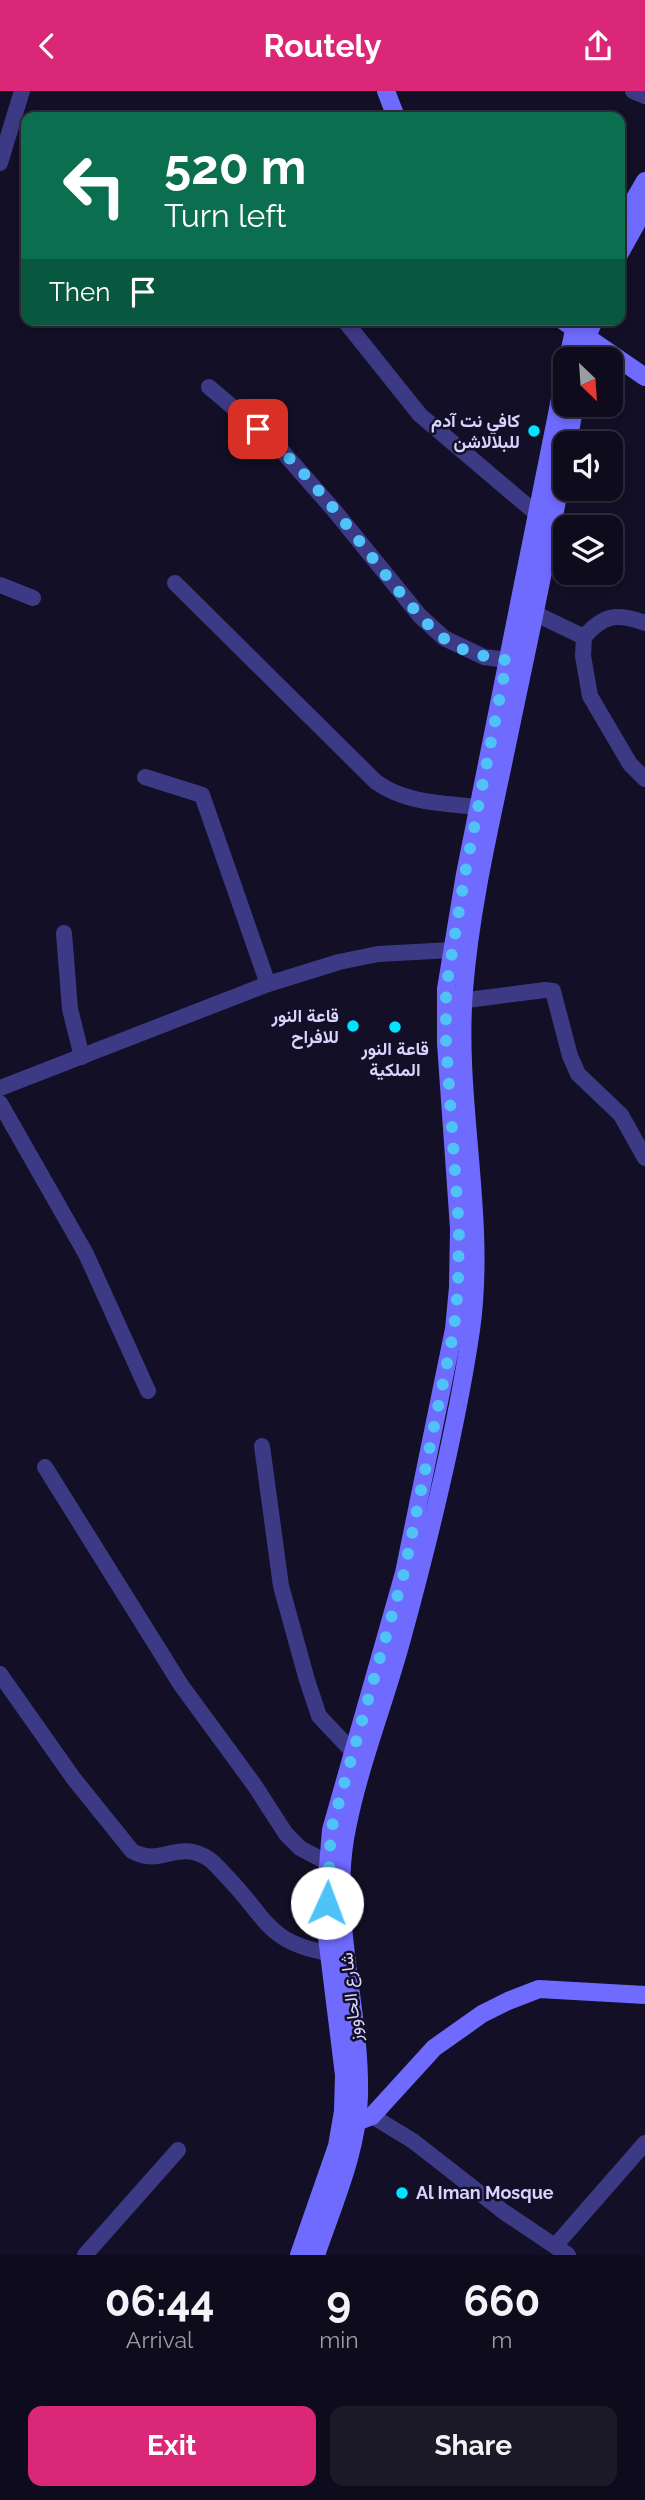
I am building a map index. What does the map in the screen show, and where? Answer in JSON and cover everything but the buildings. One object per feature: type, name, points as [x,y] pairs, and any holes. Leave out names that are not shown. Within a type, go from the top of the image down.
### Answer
[{"type":"main road","points":[[386,91],[394,112]]},
{"type":"main road","points":[[625,215],[645,181]]},
{"type":"main road","points":[[625,244],[645,208]]},
{"type":"main road","points":[[572,347],[579,326]]},
{"type":"main road","points":[[579,326],[582,347]]},
{"type":"main road","points":[[580,326],[645,377]]},
{"type":"main road","points":[[356,2120],[344,2075],[326,1930],[331,1830],[404,1573],[454,1329],[459,1228],[446,1043],[455,1002],[446,989],[477,807],[556,417]]},
{"type":"main road","name":"شارع الحاووز","points":[[316,2255],[340,2187],[359,2100],[358,2066],[346,1968],[342,1890],[345,1842],[354,1801],[403,1636],[439,1487],[471,1327],[475,1284],[475,1231],[455,1002],[556,501]]},
{"type":"main road","points":[[299,2255],[337,2146],[356,2120],[434,2048],[482,2014],[539,1989],[645,1995]]},
{"type":"street","points":[[0,163],[22,91]]},
{"type":"street","points":[[633,91],[645,96]]},
{"type":"street","points":[[349,326],[420,415],[537,514]]},
{"type":"street","points":[[209,387],[275,443],[333,509],[419,616],[444,638],[465,650],[484,657],[507,660]]},
{"type":"street","points":[[175,583],[376,782],[390,792],[407,798],[477,807]]},
{"type":"street","points":[[0,585],[33,598]]},
{"type":"street","points":[[534,613],[584,637]]},
{"type":"street","points":[[645,622],[629,617],[611,617],[594,625],[584,637],[583,656],[590,697],[630,764],[645,779]]},
{"type":"street","points":[[145,777],[202,795],[268,984]]},
{"type":"street","points":[[64,933],[70,1010],[82,1057]]},
{"type":"street","points":[[0,1088],[268,984],[339,962],[378,954],[452,950]]},
{"type":"street","points":[[455,1002],[553,991],[570,1056],[578,1074],[645,1134]]},
{"type":"street","points":[[0,1103],[86,1254],[148,1391]]},
{"type":"street","points":[[621,1115],[645,1158]]},
{"type":"street","points":[[262,1446],[281,1587],[307,1680],[318,1716],[352,1751]]},
{"type":"street","points":[[45,1467],[181,1685],[255,1786],[286,1834],[300,1848],[328,1863]]},
{"type":"street","points":[[0,1674],[74,1779],[132,1851],[144,1858],[192,1850],[211,1860],[271,1929],[286,1941],[306,1949],[329,1953]]},
{"type":"street","points":[[356,2120],[412,2141],[504,2212],[562,2251],[645,2143]]},
{"type":"street","points":[[85,2255],[178,2150]]},
{"type":"place","name":"كافي نت آدم للبلالاشن","points":[[534,431]]},
{"type":"place","name":"قاعة النور للافراح","points":[[353,1026]]},
{"type":"place","name":"قاعة النور الملكية","points":[[395,1027]]},
{"type":"place","name":"Al Iman Mosque","points":[[402,2193]]},
{"type":"route","points":[[258,429],[275,443],[333,509],[419,616],[444,638],[465,650],[484,657],[507,660],[465,874],[446,989],[446,1043],[459,1228],[454,1329],[404,1573],[331,1830],[327,1903]]}]
